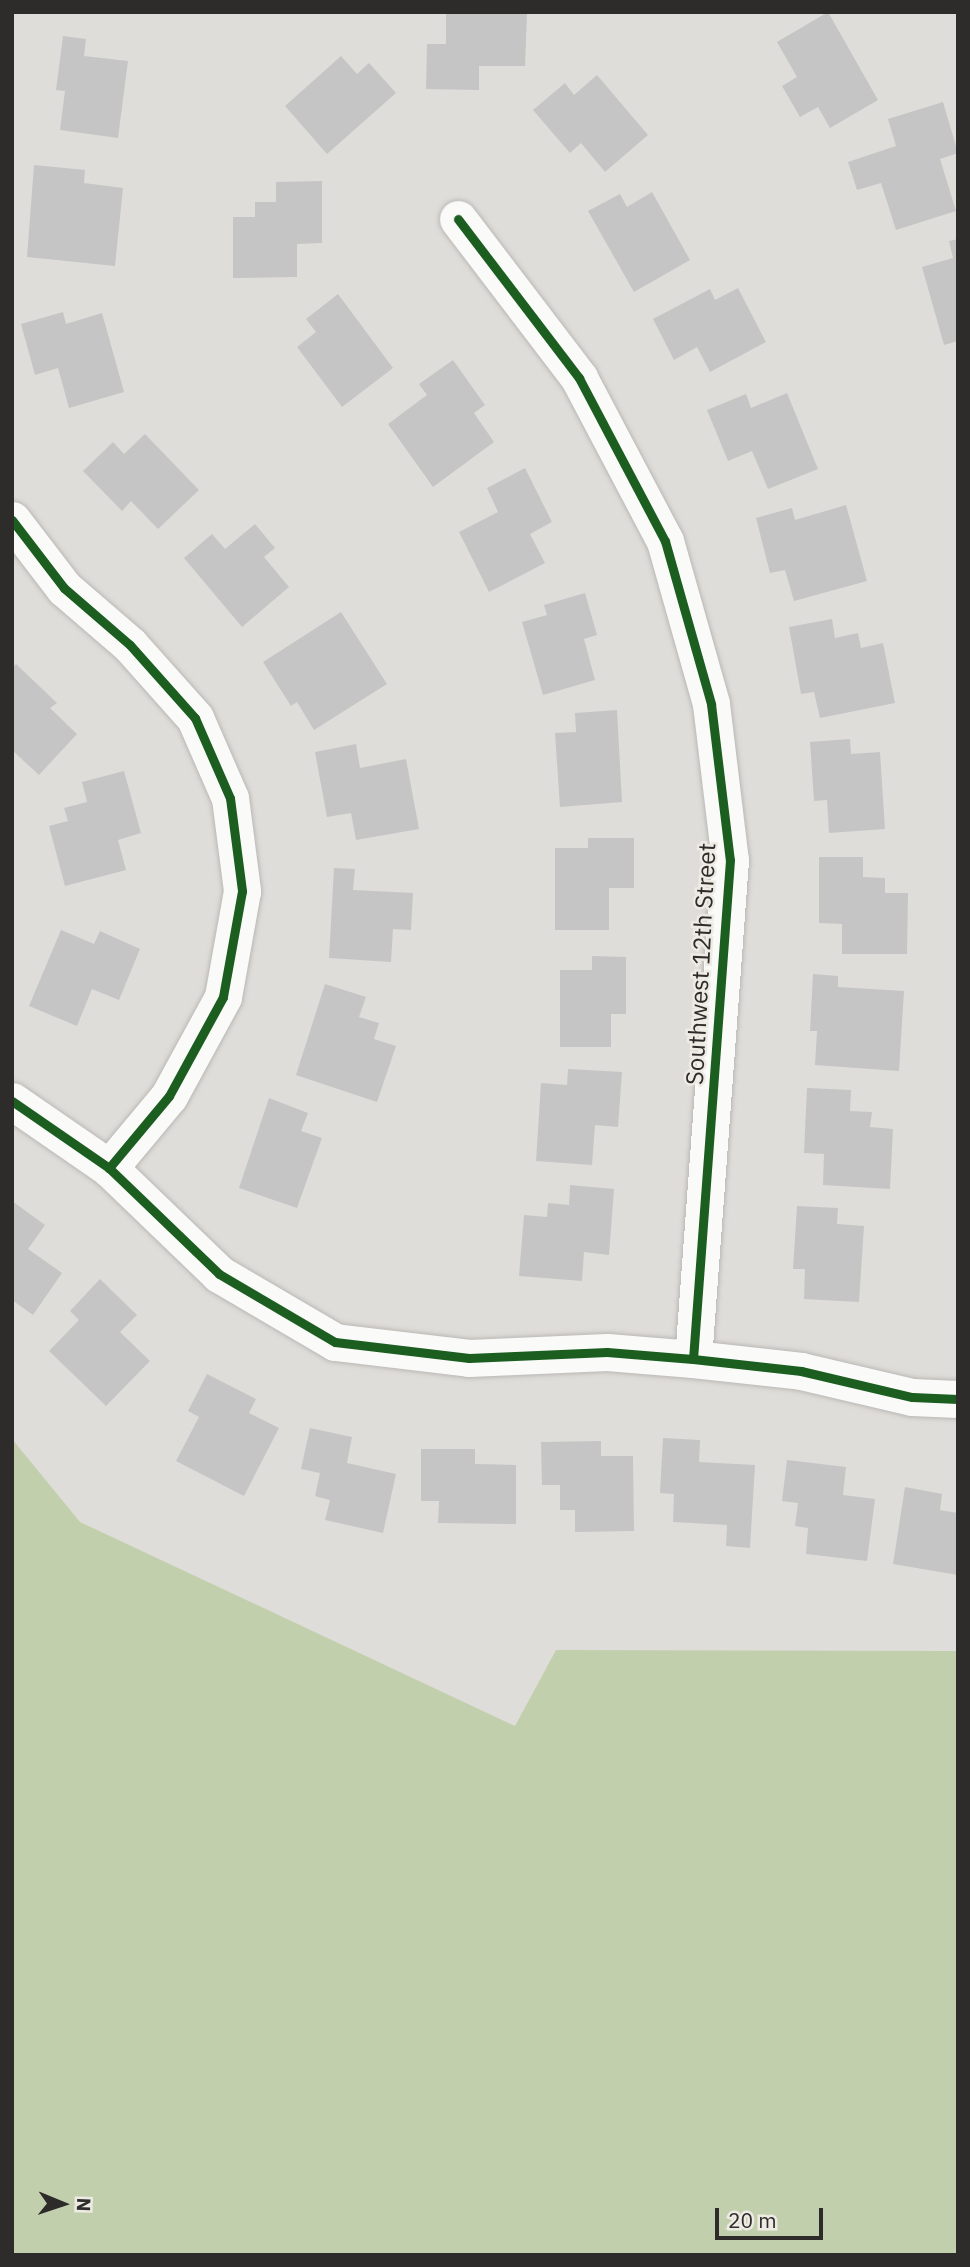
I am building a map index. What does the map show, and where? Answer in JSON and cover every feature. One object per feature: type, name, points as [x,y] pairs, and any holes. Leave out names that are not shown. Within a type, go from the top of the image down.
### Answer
[{"type":"street","name":"Southwest 12th Street","points":[[458,219],[579,378],[665,541],[711,704],[730,860],[693,1359]]},
{"type":"street","points":[[12,520],[64,588],[130,645],[195,718],[230,798],[242,891],[223,997],[169,1096],[109,1168]]},
{"type":"street","points":[[12,1101],[109,1168],[219,1274],[335,1342],[469,1358],[607,1352],[693,1359],[801,1371],[912,1397],[958,1399]]},
{"type":"green space","points":[[12,1439],[80,1522],[515,1726],[556,1650],[958,1651],[958,2255],[12,2255]]},
{"type":"building","points":[[446,12],[527,12],[525,66],[479,66],[479,90],[426,89],[427,44],[446,44]]},
{"type":"building","points":[[828,12],[878,100],[830,128],[818,107],[800,117],[782,86],[797,77],[777,42]]},
{"type":"building","points":[[63,36],[86,39],[84,56],[128,61],[118,138],[60,130],[65,91],[56,90]]},
{"type":"building","points":[[341,56],[357,74],[369,63],[396,93],[327,154],[285,106]]},
{"type":"building","points":[[597,75],[648,135],[605,172],[581,143],[570,153],[533,110],[565,83],[574,95]]},
{"type":"building","points":[[943,102],[958,153],[940,159],[956,211],[896,230],[881,183],[857,190],[848,162],[896,146],[888,119]]},
{"type":"building","points":[[34,165],[85,170],[84,183],[123,188],[115,266],[27,257]]},
{"type":"building","points":[[322,181],[322,243],[297,244],[297,277],[233,278],[233,217],[255,217],[255,202],[276,202],[276,182]]},
{"type":"building","points":[[652,192],[690,260],[634,292],[588,211],[620,194],[627,207]]},
{"type":"building","points":[[958,239],[958,341],[944,345],[922,267],[953,258],[949,241]]},
{"type":"building","points":[[738,288],[766,342],[710,372],[697,347],[674,360],[653,319],[710,289],[715,300]]},
{"type":"building","points":[[338,294],[393,368],[342,407],[297,347],[316,332],[306,319]]},
{"type":"building","points":[[63,312],[66,324],[102,313],[124,392],[69,408],[58,368],[35,375],[21,324]]},
{"type":"building","points":[[453,360],[485,405],[474,413],[494,442],[433,487],[388,424],[427,395],[419,384]]},
{"type":"building","points":[[787,393],[818,469],[768,489],[752,451],[728,461],[707,410],[746,394],[751,408]]},
{"type":"building","points":[[145,434],[199,490],[158,529],[131,501],[122,511],[83,471],[113,442],[124,454]]},
{"type":"building","points":[[525,468],[552,522],[530,534],[545,563],[489,592],[459,532],[498,512],[487,488]]},
{"type":"building","points":[[846,505],[867,581],[794,601],[785,570],[770,573],[756,518],[792,508],[795,520]]},
{"type":"building","points":[[255,524],[275,548],[264,557],[289,587],[242,627],[184,558],[212,534],[225,549]]},
{"type":"building","points":[[585,593],[597,635],[584,639],[595,680],[543,695],[522,622],[547,615],[544,605]]},
{"type":"building","points":[[341,612],[387,684],[314,730],[297,702],[291,706],[263,662]]},
{"type":"building","points":[[832,619],[835,638],[858,633],[861,648],[883,643],[895,703],[820,718],[814,692],[801,694],[789,627]]},
{"type":"building","points":[[16,664],[57,703],[50,708],[77,734],[39,775],[12,750],[12,668]]},
{"type":"building","points":[[617,710],[622,802],[560,807],[555,733],[576,732],[575,713]]},
{"type":"building","points":[[850,739],[851,754],[880,752],[885,829],[829,833],[827,800],[814,801],[810,742]]},
{"type":"building","points":[[356,744],[360,768],[406,759],[419,829],[356,840],[351,813],[327,817],[315,752]]},
{"type":"building","points":[[124,771],[141,833],[118,840],[126,870],[65,886],[49,826],[68,821],[64,808],[87,802],[82,782]]},
{"type":"building","points":[[588,838],[634,838],[634,888],[609,888],[609,930],[555,930],[555,848],[588,848]]},
{"type":"building","points":[[819,857],[863,857],[863,877],[885,878],[885,893],[908,893],[907,954],[842,954],[842,924],[819,923]]},
{"type":"building","points":[[334,868],[355,869],[353,890],[413,893],[411,930],[393,929],[391,962],[329,958]]},
{"type":"building","points":[[61,930],[94,944],[100,931],[140,949],[119,1000],[92,989],[77,1026],[29,1006]]},
{"type":"building","points":[[592,956],[626,957],[626,1014],[611,1014],[611,1047],[560,1047],[560,970],[592,970]]},
{"type":"building","points":[[813,974],[838,976],[838,987],[904,991],[899,1071],[815,1065],[817,1031],[810,1031]]},
{"type":"building","points":[[325,984],[366,997],[359,1017],[379,1023],[374,1039],[396,1046],[377,1102],[296,1075]]},
{"type":"building","points":[[568,1069],[622,1072],[618,1127],[595,1125],[592,1165],[536,1161],[541,1083],[567,1085]]},
{"type":"building","points":[[807,1088],[851,1090],[850,1111],[872,1112],[870,1127],[893,1129],[890,1189],[823,1185],[824,1154],[804,1153]]},
{"type":"building","points":[[269,1098],[308,1113],[301,1131],[322,1138],[297,1208],[239,1188]]},
{"type":"building","points":[[570,1185],[614,1189],[609,1255],[584,1252],[582,1281],[519,1276],[524,1215],[547,1217],[548,1203],[569,1205]]},
{"type":"building","points":[[12,1201],[45,1225],[28,1249],[62,1273],[33,1315],[12,1300]]},
{"type":"building","points":[[797,1206],[838,1208],[837,1224],[864,1226],[859,1302],[804,1299],[805,1269],[793,1269]]},
{"type":"building","points":[[100,1279],[137,1315],[120,1332],[150,1361],[106,1406],[49,1351],[79,1320],[70,1311]]},
{"type":"building","points":[[207,1374],[256,1399],[249,1413],[279,1428],[244,1496],[176,1461],[199,1417],[188,1411]]},
{"type":"building","points":[[310,1428],[352,1437],[347,1463],[396,1474],[383,1533],[325,1520],[330,1500],[315,1496],[320,1473],[301,1469]]},
{"type":"building","points":[[663,1438],[700,1440],[699,1462],[755,1465],[750,1548],[726,1546],[727,1525],[673,1522],[674,1494],[660,1493]]},
{"type":"building","points":[[601,1441],[601,1456],[633,1456],[634,1531],[575,1532],[575,1510],[560,1510],[560,1485],[542,1485],[541,1442]]},
{"type":"building","points":[[421,1449],[475,1449],[475,1464],[516,1465],[516,1524],[438,1523],[439,1501],[421,1501]]},
{"type":"building","points":[[787,1460],[846,1467],[843,1495],[875,1499],[867,1561],[806,1554],[808,1528],[795,1526],[798,1503],[782,1501]]},
{"type":"building","points":[[905,1487],[942,1494],[940,1510],[958,1513],[958,1575],[893,1564]]},
{"type":"cycle path","points":[[458,219],[579,378],[665,541],[711,704],[730,860],[693,1359]]},
{"type":"cycle path","points":[[12,520],[64,588],[130,645],[195,718],[230,798],[242,891],[223,997],[169,1096],[109,1168]]},
{"type":"cycle path","points":[[12,1101],[109,1168],[219,1274],[335,1342],[469,1358],[607,1352],[693,1359],[801,1371],[912,1397],[958,1399]]}]
